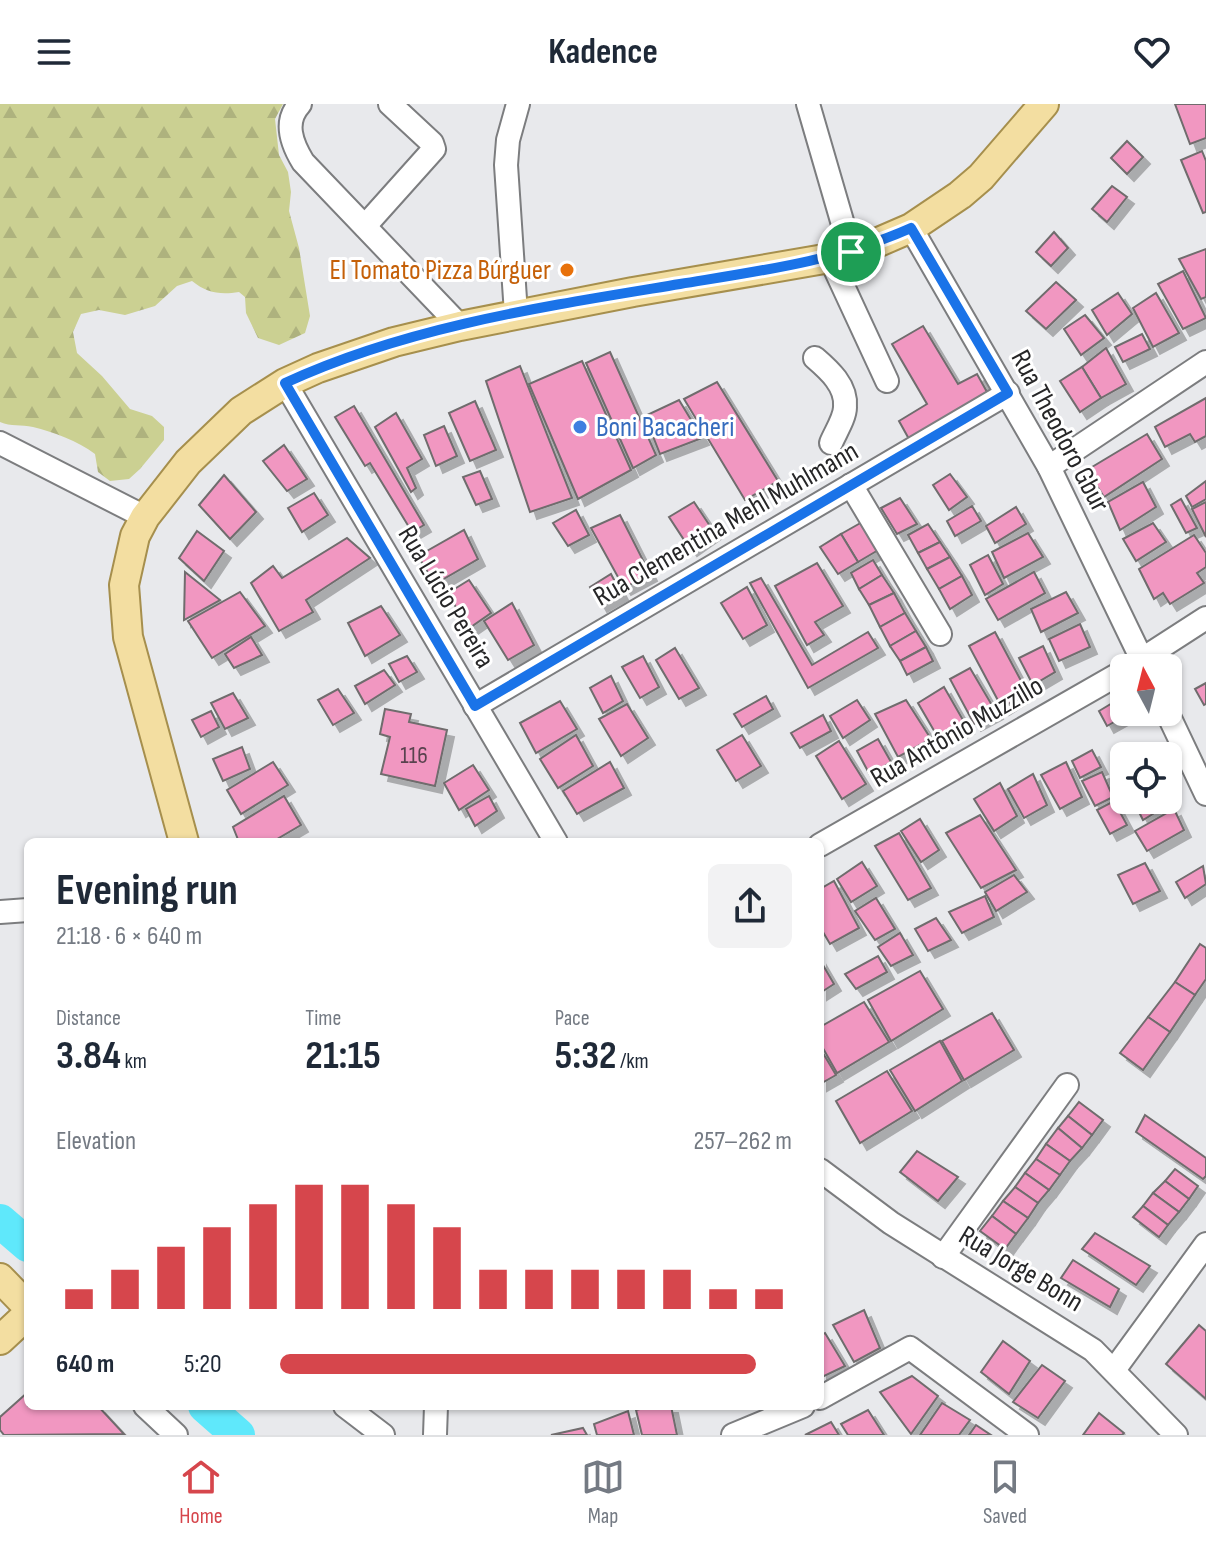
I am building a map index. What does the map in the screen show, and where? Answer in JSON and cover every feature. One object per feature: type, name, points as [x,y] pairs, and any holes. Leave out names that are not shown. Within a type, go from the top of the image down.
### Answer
[{"type":"main road","points":[[183,838],[136,666],[125,612],[128,563],[135,536],[159,497],[241,411],[285,383],[357,353],[516,314],[840,255],[911,228],[981,177],[1044,104]]},
{"type":"main road","points":[[0,1278],[24,1303]]},
{"type":"main road","points":[[0,1340],[24,1318]]},
{"type":"street","points":[[365,226],[434,149],[432,143],[390,104]]},
{"type":"street","points":[[516,314],[506,165],[508,140],[518,104]]},
{"type":"street","points":[[808,104],[840,255],[887,381]]},
{"type":"street","points":[[295,112],[291,133],[295,149],[303,162],[460,326]]},
{"type":"street","name":"Rua Theodoro Gbur","points":[[911,228],[1049,467],[1129,654]]},
{"type":"street","points":[[815,358],[841,386],[846,407],[831,443]]},
{"type":"street","points":[[1049,467],[1206,362]]},
{"type":"street","name":"Rua Lúcio Pereira","points":[[285,383],[554,838]]},
{"type":"street","name":"Rua Clementina Mehl Muhlmann","points":[[475,706],[1008,393]]},
{"type":"street","points":[[0,443],[145,517]]},
{"type":"street","points":[[851,485],[940,634]]},
{"type":"street","name":"Rua Antônio Muzzillo","points":[[1154,654],[1206,618]]},
{"type":"street","name":"Rua Antônio Muzzillo","points":[[824,843],[1110,681]]},
{"type":"street","points":[[1174,726],[1206,794]]},
{"type":"street","points":[[0,912],[24,910]]},
{"type":"street","points":[[943,1257],[1067,1085]]},
{"type":"street","name":"Rua Jorge Bonn","points":[[824,1173],[882,1217],[1074,1337],[1114,1370],[1176,1435]]},
{"type":"street","points":[[1114,1370],[1206,1244]]},
{"type":"street","points":[[824,1396],[910,1348],[1027,1435]]},
{"type":"street","points":[[149,1410],[176,1435]]},
{"type":"street","points":[[350,1410],[383,1435]]},
{"type":"street","points":[[435,1435],[436,1410]]},
{"type":"street","points":[[733,1435],[793,1410]]},
{"type":"green space","points":[[0,104],[283,104],[275,119],[279,155],[288,172],[291,192],[289,211],[299,248],[310,316],[305,333],[279,345],[258,338],[246,313],[245,297],[239,292],[208,291],[192,281],[177,286],[155,306],[125,315],[99,310],[81,314],[73,332],[77,353],[130,409],[152,416],[164,427],[164,440],[129,479],[110,481],[98,472],[95,454],[81,445],[33,427],[0,422]]},
{"type":"building","points":[[1175,104],[1206,104],[1206,138],[1190,144]]},
{"type":"building","points":[[1127,141],[1143,157],[1127,174],[1111,158]]},
{"type":"building","points":[[1202,151],[1206,161],[1206,212],[1203,213],[1181,160]]},
{"type":"building","points":[[1112,186],[1127,197],[1107,222],[1092,209]]},
{"type":"building","points":[[1054,232],[1068,248],[1051,266],[1036,252]]},
{"type":"building","points":[[1206,249],[1206,297],[1201,299],[1179,259]]},
{"type":"building","points":[[1183,271],[1206,318],[1183,329],[1158,284]]},
{"type":"building","points":[[1056,282],[1076,300],[1046,329],[1026,311]]},
{"type":"building","points":[[1118,293],[1132,314],[1107,335],[1092,310]]},
{"type":"building","points":[[1156,293],[1179,333],[1153,347],[1133,308]]},
{"type":"building","points":[[1085,315],[1104,338],[1081,355],[1064,329]]},
{"type":"building","points":[[923,326],[958,384],[977,374],[987,392],[909,439],[899,421],[927,404],[892,344]]},
{"type":"building","points":[[1142,334],[1150,349],[1123,362],[1115,347]]},
{"type":"building","points":[[1106,348],[1126,384],[1101,398],[1082,367]]},
{"type":"building","name":"Boni Bacacheri","points":[[610,352],[656,455],[633,468],[586,363]]},
{"type":"building","name":"Boni Bacacheri","points":[[582,361],[631,470],[578,499],[529,384]]},
{"type":"building","points":[[520,366],[572,498],[530,512],[486,381]]},
{"type":"building","points":[[1082,367],[1101,398],[1080,412],[1060,381]]},
{"type":"building","points":[[717,382],[778,481],[745,500],[684,399]]},
{"type":"building","points":[[1206,398],[1206,436],[1195,442],[1190,434],[1165,447],[1155,427]]},
{"type":"building","points":[[679,400],[702,438],[660,454],[645,416]]},
{"type":"building","points":[[475,401],[496,450],[470,461],[449,413]]},
{"type":"building","points":[[354,406],[424,525],[412,532],[370,463],[365,466],[335,417]]},
{"type":"building","points":[[396,413],[422,459],[407,468],[416,488],[411,492],[375,427]]},
{"type":"building","points":[[444,426],[457,456],[436,466],[424,435]]},
{"type":"building","points":[[1147,434],[1162,459],[1104,497],[1087,470]]},
{"type":"building","points":[[284,445],[307,479],[287,491],[263,461]]},
{"type":"building","points":[[480,471],[492,499],[476,505],[463,477]]},
{"type":"building","points":[[950,474],[967,497],[949,510],[933,485]]},
{"type":"building","points":[[224,475],[256,512],[230,539],[199,505]]},
{"type":"building","points":[[1206,481],[1206,499],[1192,507],[1186,496]]},
{"type":"building","points":[[1143,482],[1156,507],[1120,530],[1108,502]]},
{"type":"building","points":[[314,493],[328,515],[302,532],[288,508]]},
{"type":"building","points":[[900,498],[917,524],[897,534],[881,508]]},
{"type":"building","points":[[1181,499],[1197,528],[1186,533],[1171,505]]},
{"type":"building","points":[[694,502],[714,532],[690,549],[669,517]]},
{"type":"building","points":[[1206,502],[1206,537],[1192,509]]},
{"type":"building","points":[[972,506],[981,521],[955,536],[947,521]]},
{"type":"building","points":[[1016,507],[1026,524],[995,543],[986,526]]},
{"type":"building","points":[[576,510],[589,535],[568,546],[553,523]]},
{"type":"building","points":[[620,515],[650,574],[624,588],[591,528]]},
{"type":"building","points":[[864,521],[880,549],[858,562],[841,534]]},
{"type":"building","points":[[1153,523],[1166,542],[1136,561],[1123,539]]},
{"type":"building","points":[[928,524],[940,542],[918,553],[908,535]]},
{"type":"building","points":[[464,530],[478,559],[435,584],[418,556]]},
{"type":"building","points":[[197,531],[224,551],[204,581],[179,558]]},
{"type":"building","points":[[1028,533],[1043,557],[1004,578],[992,552]]},
{"type":"building","points":[[841,534],[858,562],[838,574],[820,547]]},
{"type":"building","points":[[1194,535],[1206,553],[1206,567],[1197,573],[1204,583],[1170,604],[1163,593],[1154,599],[1139,569]]},
{"type":"building","points":[[347,538],[370,558],[306,600],[313,612],[279,631],[251,583],[273,566],[282,578]]},
{"type":"building","points":[[940,542],[950,557],[927,569],[918,553]]},
{"type":"building","points":[[988,555],[1003,584],[985,595],[970,565]]},
{"type":"building","points":[[950,557],[962,576],[939,589],[927,569]]},
{"type":"building","points":[[873,560],[882,575],[859,589],[851,573]]},
{"type":"building","points":[[817,563],[843,606],[815,622],[824,635],[807,645],[775,586]]},
{"type":"building","points":[[185,572],[220,600],[184,620]]},
{"type":"building","points":[[1034,572],[1045,593],[998,620],[986,599]]},
{"type":"building","points":[[611,574],[621,593],[600,605],[590,587]]},
{"type":"building","points":[[882,575],[894,593],[869,605],[859,589]]},
{"type":"building","points":[[962,576],[972,595],[950,609],[939,589]]},
{"type":"building","points":[[761,578],[812,665],[868,632],[878,648],[808,688],[750,583]]},
{"type":"building","points":[[469,580],[491,613],[468,629],[448,593]]},
{"type":"building","points":[[747,587],[767,625],[743,639],[721,603]]},
{"type":"building","points":[[240,592],[265,626],[212,658],[188,621]]},
{"type":"building","points":[[1066,592],[1078,613],[1041,632],[1031,609]]},
{"type":"building","points":[[894,593],[905,613],[880,627],[869,605]]},
{"type":"building","points":[[512,603],[534,645],[508,660],[484,621]]},
{"type":"building","points":[[381,606],[400,635],[365,656],[348,623]]},
{"type":"building","points":[[905,613],[916,631],[890,646],[880,627]]},
{"type":"building","points":[[1080,624],[1090,647],[1059,661],[1049,639]]},
{"type":"building","points":[[916,631],[926,647],[900,661],[890,646]]},
{"type":"building","points":[[995,632],[1027,692],[1002,708],[969,646]]},
{"type":"building","points":[[251,637],[262,655],[234,668],[225,654]]},
{"type":"building","points":[[1043,646],[1055,672],[1033,685],[1019,658]]},
{"type":"building","points":[[926,647],[933,661],[907,675],[900,661]]},
{"type":"building","points":[[675,648],[699,688],[679,699],[656,660]]},
{"type":"building","points":[[407,656],[417,672],[399,682],[389,664]]},
{"type":"building","points":[[643,656],[659,687],[640,698],[622,667]]},
{"type":"building","points":[[970,668],[996,712],[974,724],[950,679]]},
{"type":"building","points":[[384,670],[395,685],[365,704],[355,686]]},
{"type":"building","points":[[611,676],[623,701],[603,713],[590,688]]},
{"type":"building","points":[[1206,683],[1206,704],[1204,705],[1195,689]]},
{"type":"building","points":[[944,687],[967,727],[940,741],[918,703]]},
{"type":"building","points":[[338,689],[354,713],[333,725],[318,700]]},
{"type":"building","points":[[233,693],[248,718],[225,729],[211,703]]},
{"type":"building","points":[[766,696],[773,709],[742,727],[734,714]]},
{"type":"building","points":[[857,700],[870,720],[843,738],[830,716]]},
{"type":"building","points":[[906,700],[931,739],[898,757],[875,714]]},
{"type":"building","points":[[560,701],[577,729],[536,753],[520,723]]},
{"type":"building","points":[[627,704],[648,738],[621,756],[599,719]]},
{"type":"building","points":[[1110,704],[1110,724],[1107,726],[1099,711]]},
{"type":"building","points":[[385,709],[411,714],[409,722],[447,730],[435,786],[381,774],[390,737],[380,734]]},
{"type":"building","points":[[211,711],[219,727],[201,737],[192,720]]},
{"type":"building","points":[[823,715],[831,731],[800,748],[791,733]]},
{"type":"building","points":[[576,735],[593,766],[558,788],[540,759]]},
{"type":"building","points":[[742,735],[761,766],[736,781],[717,750]]},
{"type":"building","points":[[878,739],[891,762],[870,775],[857,751]]},
{"type":"building","points":[[839,741],[866,784],[842,799],[816,756]]},
{"type":"building","points":[[242,747],[250,769],[223,781],[213,759]]},
{"type":"building","points":[[1092,750],[1101,767],[1080,778],[1072,761]]},
{"type":"building","points":[[273,762],[288,785],[241,814],[227,790]]},
{"type":"building","points":[[610,762],[624,788],[577,814],[563,791]]},
{"type":"building","points":[[1066,762],[1082,797],[1060,809],[1041,775]]},
{"type":"building","points":[[473,765],[489,790],[459,810],[444,783]]},
{"type":"building","points":[[1102,772],[1110,790],[1110,798],[1095,806],[1082,781]]},
{"type":"building","points":[[1033,774],[1047,805],[1024,818],[1008,789]]},
{"type":"building","points":[[1000,783],[1017,816],[994,831],[974,799]]},
{"type":"building","points":[[284,796],[301,825],[279,838],[237,838],[233,827]]},
{"type":"building","points":[[489,796],[497,811],[475,826],[466,809]]},
{"type":"building","points":[[1110,803],[1110,814],[1121,814],[1127,825],[1110,834],[1097,810]]},
{"type":"building","points":[[1165,814],[1176,814],[1184,830],[1147,851],[1135,831]]},
{"type":"building","points":[[980,815],[1016,870],[981,888],[946,833]]},
{"type":"building","points":[[920,819],[939,850],[921,862],[901,831]]},
{"type":"building","points":[[899,833],[931,888],[908,900],[875,846]]},
{"type":"building","points":[[862,862],[877,886],[851,902],[837,879]]},
{"type":"building","points":[[1145,863],[1160,891],[1133,904],[1118,875]]},
{"type":"building","points":[[1203,866],[1206,884],[1185,898],[1176,882]]},
{"type":"building","points":[[1014,875],[1027,892],[996,911],[985,892]]},
{"type":"building","points":[[834,881],[859,928],[830,944],[824,934],[824,887]]},
{"type":"building","points":[[985,896],[994,917],[962,933],[949,912]]},
{"type":"building","points":[[876,898],[895,929],[875,940],[855,911]]},
{"type":"building","points":[[936,918],[951,940],[928,951],[915,929]]},
{"type":"building","points":[[900,933],[913,955],[891,966],[878,947]]},
{"type":"building","points":[[1200,944],[1206,948],[1206,979],[1195,995],[1175,982]]},
{"type":"building","points":[[878,956],[887,972],[856,989],[845,974]]},
{"type":"building","points":[[824,967],[834,984],[824,990]]},
{"type":"building","points":[[920,971],[943,1009],[891,1041],[868,1000]]},
{"type":"building","points":[[1175,982],[1195,995],[1170,1032],[1148,1017]]},
{"type":"building","points":[[864,1002],[889,1042],[837,1073],[824,1050],[824,1025]]},
{"type":"building","points":[[992,1013],[1014,1050],[964,1080],[942,1041]]},
{"type":"building","points":[[1148,1017],[1170,1032],[1143,1070],[1120,1053]]},
{"type":"building","points":[[940,1041],[962,1081],[915,1111],[890,1070]]},
{"type":"building","points":[[824,1055],[836,1075],[824,1082]]},
{"type":"building","points":[[887,1071],[912,1111],[860,1143],[836,1101]]},
{"type":"building","points":[[1079,1102],[1103,1120],[1092,1135],[1068,1116]]},
{"type":"building","points":[[1145,1115],[1206,1158],[1206,1176],[1203,1179],[1136,1132]]},
{"type":"building","points":[[1068,1116],[1092,1135],[1082,1148],[1058,1128]]},
{"type":"building","points":[[1058,1128],[1082,1148],[1070,1161],[1046,1144]]},
{"type":"building","points":[[1046,1144],[1070,1161],[1060,1175],[1036,1159]]},
{"type":"building","points":[[917,1151],[958,1177],[938,1201],[900,1172]]},
{"type":"building","points":[[1036,1159],[1060,1175],[1049,1190],[1025,1173]]},
{"type":"building","points":[[1175,1169],[1198,1186],[1189,1199],[1165,1181]]},
{"type":"building","points":[[1025,1173],[1049,1190],[1038,1203],[1015,1187]]},
{"type":"building","points":[[1165,1181],[1189,1199],[1179,1212],[1153,1193]]},
{"type":"building","points":[[1015,1187],[1038,1203],[1028,1218],[1003,1201]]},
{"type":"building","points":[[1153,1193],[1179,1212],[1168,1225],[1143,1206]]},
{"type":"building","points":[[1003,1201],[1028,1218],[1016,1234],[992,1216]]},
{"type":"building","points":[[1143,1206],[1168,1225],[1159,1237],[1133,1217]]},
{"type":"building","points":[[992,1216],[1016,1234],[1005,1249],[980,1231]]},
{"type":"building","points":[[1095,1233],[1150,1266],[1136,1285],[1082,1249]]},
{"type":"building","points":[[1073,1260],[1119,1289],[1110,1307],[1061,1278]]},
{"type":"building","points":[[864,1310],[880,1348],[854,1362],[833,1325]]},
{"type":"building","points":[[1199,1325],[1206,1331],[1206,1399],[1166,1364]]},
{"type":"building","points":[[824,1334],[845,1366],[824,1376]]},
{"type":"building","points":[[1003,1341],[1030,1361],[1009,1394],[981,1372]]},
{"type":"building","points":[[1042,1365],[1065,1381],[1038,1418],[1013,1402]]},
{"type":"building","points":[[912,1376],[938,1396],[911,1434],[880,1392]]},
{"type":"building","points":[[24,1396],[24,1410],[102,1410],[124,1434],[4,1435],[0,1430],[0,1417]]},
{"type":"building","points":[[942,1403],[970,1420],[959,1435],[920,1435]]},
{"type":"building","points":[[636,1410],[672,1410],[677,1435],[642,1435]]},
{"type":"building","points":[[868,1410],[884,1435],[848,1435],[841,1424]]},
{"type":"building","points":[[628,1411],[634,1435],[597,1435],[594,1424]]},
{"type":"building","points":[[1099,1413],[1124,1433],[1083,1435]]},
{"type":"building","points":[[831,1422],[839,1435],[805,1435]]},
{"type":"building","points":[[976,1425],[991,1435],[969,1435]]},
{"type":"building","points":[[583,1428],[587,1435],[551,1435]]},
{"type":"waterway","points":[[0,1221],[24,1242]]},
{"type":"waterway","points":[[210,1410],[238,1435]]},
{"type":"place","name":"El Tomato Pizza Búrguer","points":[[567,270]]},
{"type":"place","name":"Boni Bacacheri","points":[[580,427]]},
{"type":"route","points":[[911,228],[1008,393],[475,706],[285,383],[357,353],[460,326],[851,252],[911,228]]}]
